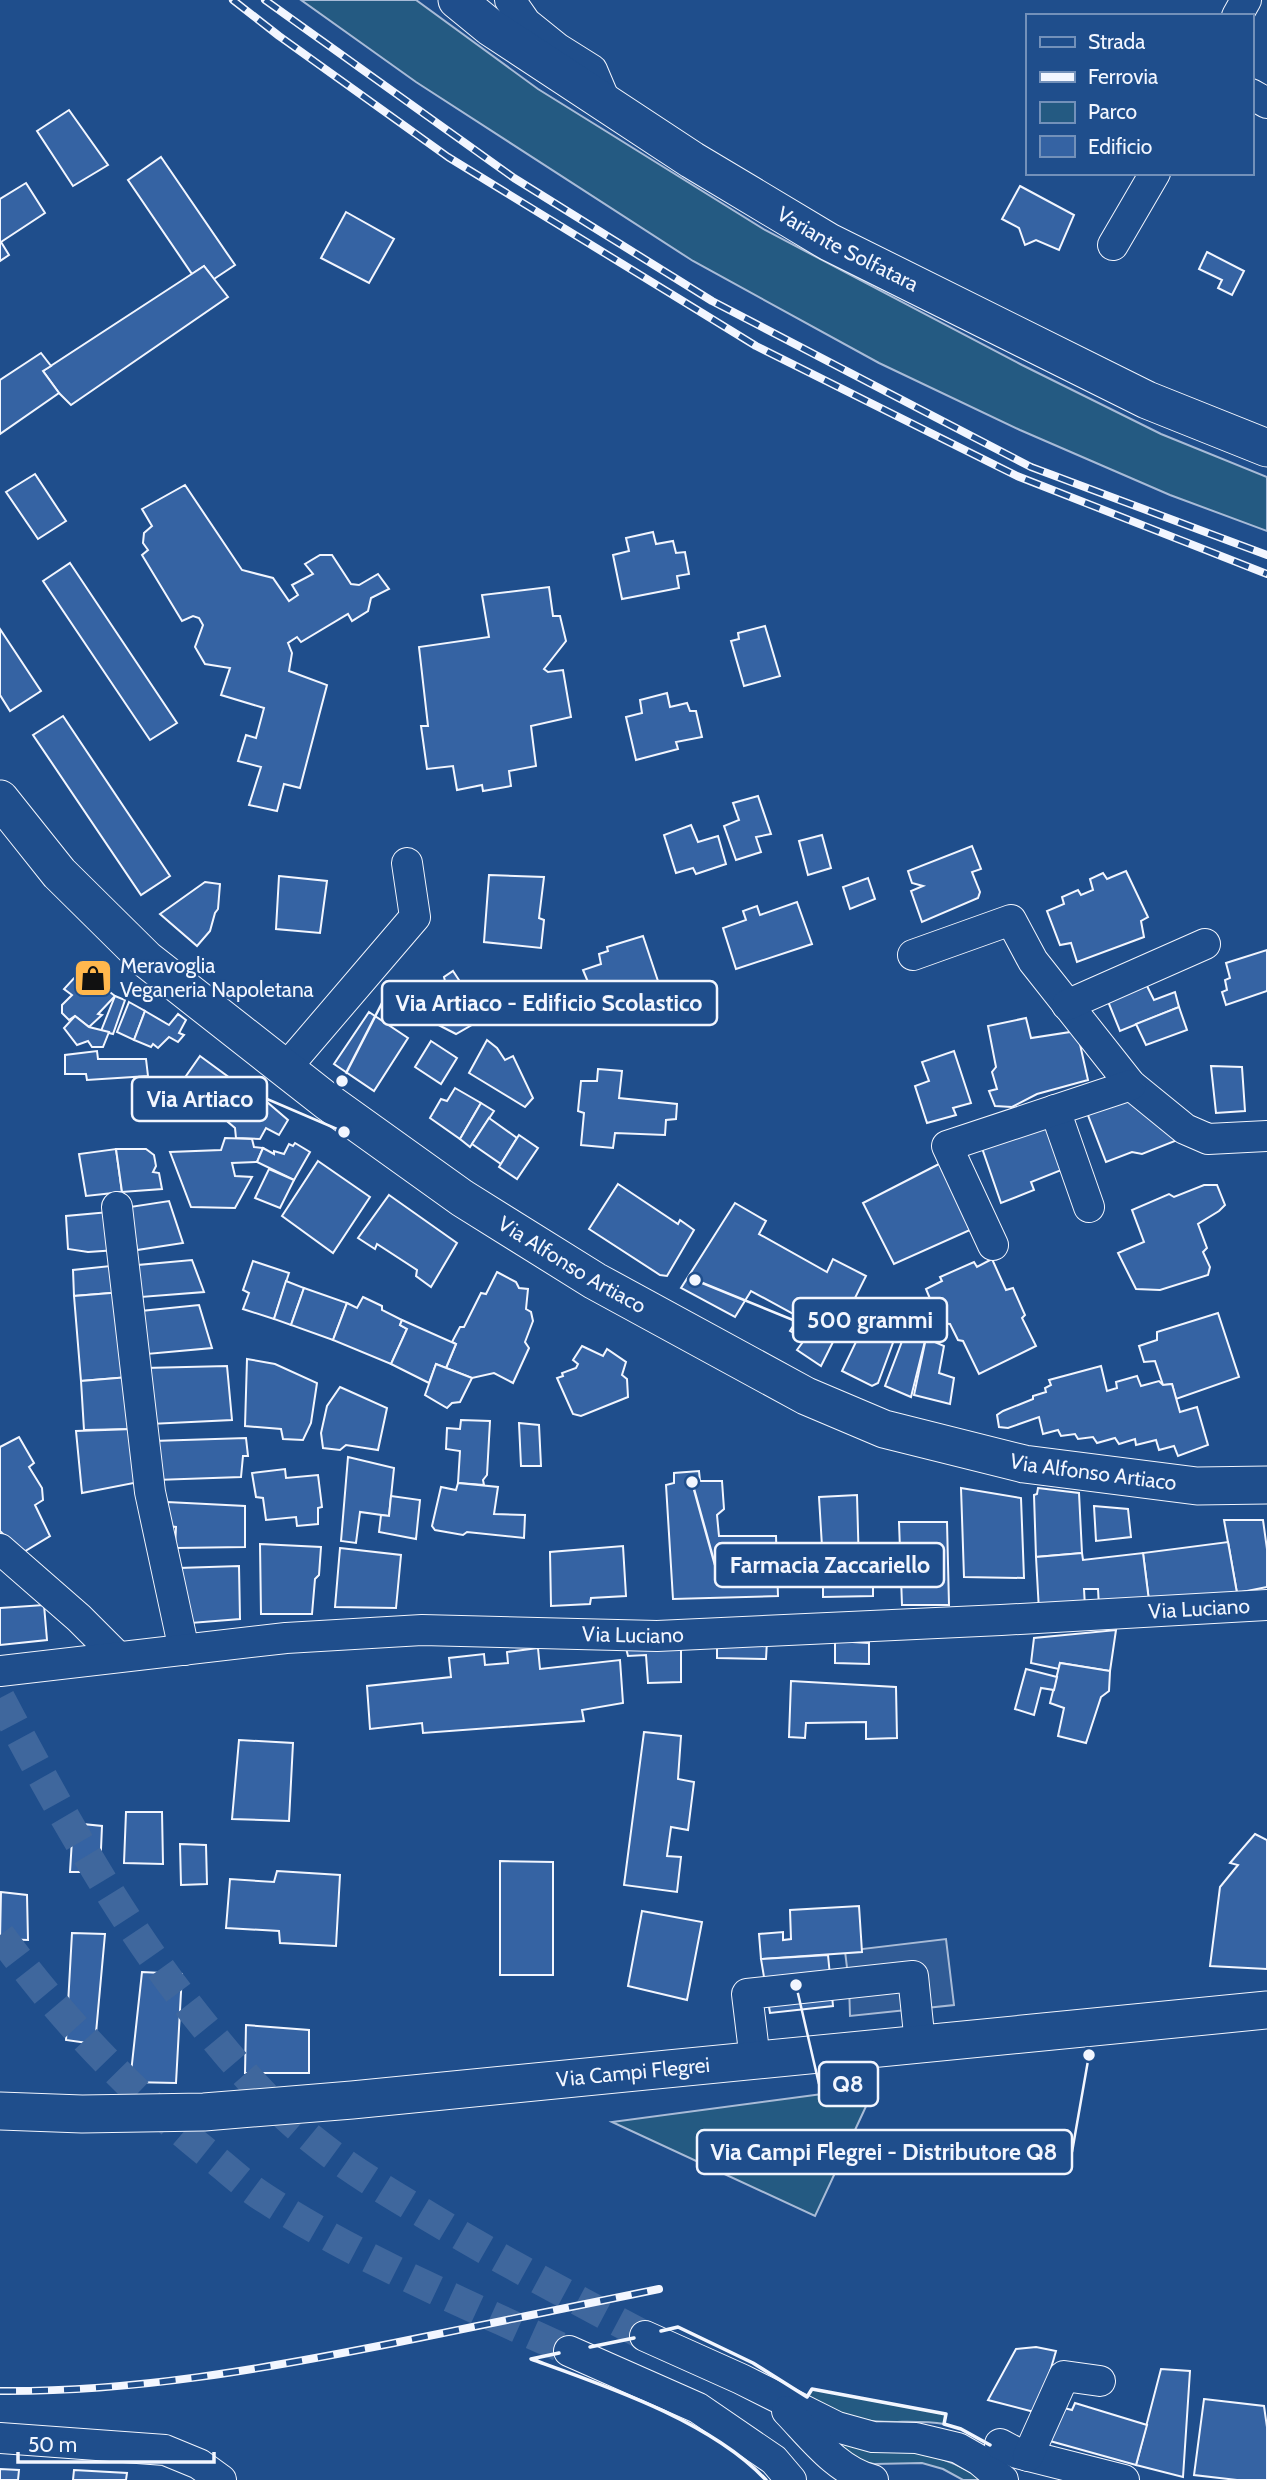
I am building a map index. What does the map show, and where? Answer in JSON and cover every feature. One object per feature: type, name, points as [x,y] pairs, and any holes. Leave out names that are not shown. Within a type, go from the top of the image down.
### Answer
[{"type":"main road","name":"Variante Solfatara","points":[[457,0],[491,27],[692,160],[829,242],[1147,400],[1267,449]]},
{"type":"main road","name":"Via Alfonso Artiaco","points":[[0,799],[59,873],[146,959],[336,1108],[462,1198],[595,1281],[806,1395],[884,1429],[1024,1464],[1197,1486],[1267,1485]]},
{"type":"main road","name":"Via Campi Flegrei","points":[[0,2111],[82,2114],[204,2112],[352,2100],[1267,2010]]},
{"type":"street","points":[[510,0],[526,23],[557,48],[593,70],[606,103]]},
{"type":"street","points":[[1112,245],[1154,175]]},
{"type":"street","points":[[285,1069],[415,917],[407,863]]},
{"type":"street","points":[[913,955],[1011,920],[1033,961],[1130,1085],[1185,1129],[1208,1139],[1267,1136]]},
{"type":"street","points":[[1067,1005],[1205,944]]},
{"type":"street","points":[[993,1245],[947,1146],[1130,1085]]},
{"type":"street","points":[[1055,1110],[1089,1207]]},
{"type":"street","points":[[117,1207],[150,1492],[184,1650]]},
{"type":"street","points":[[0,1549],[79,1618],[118,1657]]},
{"type":"street","name":"Via Luciano","points":[[0,1671],[286,1638],[422,1630],[657,1636],[1267,1605]]},
{"type":"street","points":[[755,2060],[747,1994],[913,1976],[920,2044]]},
{"type":"street","points":[[645,2336],[855,2434],[916,2438],[958,2448],[979,2460],[1003,2480]]},
{"type":"street","points":[[569,2351],[698,2408],[774,2460],[791,2480]]},
{"type":"street","points":[[1028,2456],[1064,2376],[1100,2381]]},
{"type":"street","points":[[774,2397],[843,2466],[873,2480]]},
{"type":"street","points":[[0,2438],[165,2450],[199,2464],[221,2480]]},
{"type":"street","points":[[1000,2444],[1028,2456],[1124,2480]]},
{"type":"green space","points":[[301,0],[416,0],[538,89],[765,230],[1022,365],[1161,434],[1267,477],[1267,531],[1170,495],[1020,430],[879,363],[693,261],[416,82]]},
{"type":"green space","points":[[875,2087],[815,2216],[612,2122]]},
{"type":"green space","points":[[812,2389],[946,2414],[944,2424],[878,2422],[850,2417],[807,2397]]},
{"type":"green space","points":[[837,2442],[930,2455],[965,2469],[983,2480],[963,2480],[943,2469],[922,2463],[864,2462]]},
{"type":"shaded area","points":[[946,1939],[954,2005],[850,2016],[845,1951]]},
{"type":"building","points":[[69,110],[108,165],[73,186],[37,131]]},
{"type":"building","points":[[161,157],[235,265],[214,279],[204,266],[192,274],[128,180]]},
{"type":"building","points":[[26,183],[45,213],[1,242],[9,255],[0,261],[0,199]]},
{"type":"building","points":[[1020,186],[1074,215],[1059,250],[1036,240],[1025,245],[1019,228],[1002,219]]},
{"type":"building","points":[[346,212],[394,239],[369,283],[321,258]]},
{"type":"building","points":[[1207,252],[1244,271],[1232,295],[1218,288],[1222,280],[1199,269]]},
{"type":"building","points":[[204,266],[228,297],[71,405],[59,393],[43,371]]},
{"type":"building","points":[[41,353],[51,366],[43,371],[59,393],[0,434],[0,380]]},
{"type":"building","points":[[35,474],[66,521],[38,539],[6,492]]},
{"type":"building","points":[[185,485],[242,570],[273,578],[289,601],[298,595],[292,585],[313,574],[305,564],[320,555],[332,555],[351,584],[359,585],[378,574],[389,589],[371,598],[368,611],[352,621],[348,614],[301,642],[297,637],[288,643],[292,653],[289,671],[327,685],[300,788],[284,784],[277,811],[249,805],[261,767],[238,761],[246,735],[256,738],[264,708],[221,695],[230,668],[205,664],[195,647],[203,625],[199,618],[193,616],[182,621],[142,555],[148,550],[143,543],[144,533],[152,526],[142,509]]},
{"type":"building","points":[[653,532],[656,544],[673,541],[676,553],[685,552],[689,574],[677,576],[679,588],[622,599],[613,555],[629,551],[626,538]]},
{"type":"building","points":[[70,563],[177,723],[150,740],[43,581]]},
{"type":"building","points":[[549,587],[553,616],[560,616],[566,641],[544,669],[548,672],[563,670],[571,717],[531,726],[536,766],[509,771],[511,786],[483,791],[482,785],[457,790],[453,766],[427,769],[421,726],[428,726],[419,647],[489,637],[482,595]]},
{"type":"building","points":[[765,626],[780,676],[744,686],[731,641],[739,639],[738,633]]},
{"type":"building","points":[[0,629],[41,691],[10,711],[0,695]]},
{"type":"building","points":[[667,693],[670,707],[687,703],[690,711],[696,711],[702,737],[676,742],[678,749],[636,760],[626,717],[642,713],[640,700]]},
{"type":"building","points":[[63,716],[170,876],[141,895],[33,735]]},
{"type":"building","points":[[758,796],[771,834],[756,837],[761,852],[736,860],[724,826],[739,820],[733,803]]},
{"type":"building","points":[[691,825],[698,842],[718,836],[726,864],[696,874],[693,868],[676,873],[664,835]]},
{"type":"building","points":[[822,835],[831,868],[808,875],[799,841]]},
{"type":"building","points":[[972,846],[981,869],[972,872],[980,892],[978,898],[922,922],[911,891],[923,886],[912,883],[908,871]]},
{"type":"building","points":[[1126,871],[1148,917],[1141,921],[1144,937],[1077,962],[1071,943],[1060,945],[1047,911],[1064,904],[1062,897],[1078,890],[1081,895],[1093,890],[1090,879],[1103,873],[1107,879]]},
{"type":"building","points":[[489,875],[544,877],[539,918],[544,920],[541,948],[484,942]]},
{"type":"building","points":[[279,876],[327,881],[320,933],[276,929]]},
{"type":"building","points":[[868,878],[875,899],[850,909],[843,887]]},
{"type":"building","points":[[205,882],[220,884],[218,909],[210,931],[197,946],[160,914]]},
{"type":"building","points":[[797,902],[812,944],[736,969],[723,928],[746,920],[743,911],[757,906],[760,915]]},
{"type":"building","points":[[643,936],[663,996],[607,1012],[600,991],[593,994],[583,970],[601,964],[599,954],[608,951],[607,947]]},
{"type":"building","points":[[1267,950],[1267,991],[1226,1005],[1222,992],[1227,990],[1225,980],[1230,978],[1226,963]]},
{"type":"building","points":[[88,963],[101,977],[97,982],[115,996],[98,1014],[102,1015],[89,1027],[75,1016],[69,1020],[62,1013],[62,1005],[72,995],[64,989]]},
{"type":"building","points":[[453,971],[484,1018],[456,1034],[423,1017],[445,981],[444,977]]},
{"type":"building","points":[[1143,978],[1154,1000],[1175,992],[1179,1007],[1120,1031],[1105,994]]},
{"type":"building","points":[[115,996],[125,1000],[113,1034],[101,1031]]},
{"type":"building","points":[[129,1002],[145,1011],[134,1040],[117,1032]]},
{"type":"building","points":[[1179,1007],[1187,1030],[1146,1045],[1136,1024]]},
{"type":"building","points":[[145,1011],[169,1025],[178,1014],[186,1020],[179,1033],[184,1035],[178,1042],[169,1037],[158,1048],[153,1044],[151,1047],[134,1040]]},
{"type":"building","points":[[369,1012],[408,1038],[374,1091],[334,1064]]},
{"type":"building","points":[[75,1016],[89,1027],[109,1032],[103,1047],[92,1047],[88,1041],[77,1045],[64,1028]]},
{"type":"building","points":[[1026,1018],[1031,1038],[1077,1031],[1088,1080],[1037,1094],[1012,1107],[995,1106],[989,1091],[997,1089],[992,1072],[996,1067],[988,1026]]},
{"type":"building","points":[[487,1040],[505,1060],[513,1056],[533,1098],[525,1107],[469,1073]]},
{"type":"building","points":[[431,1041],[457,1058],[441,1084],[415,1067]]},
{"type":"building","points":[[97,1051],[98,1059],[146,1059],[148,1076],[87,1080],[86,1074],[65,1074],[65,1055]]},
{"type":"building","points":[[954,1051],[971,1103],[953,1108],[956,1115],[927,1123],[915,1086],[929,1081],[922,1062]]},
{"type":"building","points":[[200,1056],[234,1081],[211,1110],[179,1086]]},
{"type":"building","points":[[1211,1066],[1242,1067],[1245,1111],[1216,1113]]},
{"type":"building","points":[[598,1069],[622,1071],[619,1098],[677,1104],[676,1119],[666,1120],[665,1135],[615,1133],[613,1148],[581,1145],[584,1113],[578,1111],[581,1081],[597,1081]]},
{"type":"building","points":[[455,1088],[481,1103],[460,1139],[430,1118],[441,1099],[447,1101]]},
{"type":"building","points":[[253,1090],[288,1120],[279,1135],[266,1128],[260,1139],[236,1138],[235,1128],[228,1122]]},
{"type":"building","points":[[1127,1095],[1167,1119],[1175,1141],[1142,1154],[1132,1152],[1106,1162],[1086,1110]]},
{"type":"building","points":[[481,1103],[494,1111],[470,1147],[460,1139]]},
{"type":"building","points":[[489,1118],[517,1138],[501,1164],[472,1144]]},
{"type":"building","points":[[1048,1124],[1064,1169],[1031,1182],[1034,1190],[1001,1203],[982,1148]]},
{"type":"building","points":[[519,1135],[538,1148],[517,1179],[499,1167]]},
{"type":"building","points":[[225,1138],[252,1139],[254,1147],[263,1148],[257,1162],[232,1163],[235,1176],[252,1177],[235,1208],[191,1207],[170,1152],[221,1150]]},
{"type":"building","points":[[295,1143],[310,1152],[294,1180],[257,1162],[263,1148],[274,1154],[274,1151],[284,1154],[289,1144],[293,1146]]},
{"type":"building","points":[[116,1149],[122,1192],[86,1196],[79,1154]]},
{"type":"building","points":[[116,1149],[146,1149],[154,1155],[156,1166],[153,1172],[159,1173],[162,1189],[122,1192]]},
{"type":"building","points":[[318,1161],[370,1197],[333,1253],[282,1216]]},
{"type":"building","points":[[941,1163],[970,1230],[894,1264],[863,1203]]},
{"type":"building","points":[[269,1169],[294,1180],[280,1208],[255,1198]]},
{"type":"building","points":[[618,1184],[678,1224],[680,1220],[694,1230],[667,1276],[660,1275],[589,1229]]},
{"type":"building","points":[[1204,1185],[1217,1185],[1225,1205],[1198,1224],[1207,1248],[1203,1252],[1210,1267],[1208,1275],[1160,1290],[1136,1289],[1118,1253],[1144,1242],[1132,1210],[1169,1194],[1174,1197]]},
{"type":"building","points":[[389,1195],[457,1243],[431,1287],[416,1276],[417,1270],[377,1244],[375,1249],[358,1238]]},
{"type":"building","points":[[169,1201],[183,1243],[137,1250],[130,1207]]},
{"type":"building","points":[[735,1203],[766,1221],[759,1234],[827,1272],[833,1259],[866,1276],[821,1366],[797,1350],[805,1339],[790,1331],[799,1317],[751,1291],[735,1317],[681,1288]]},
{"type":"building","points":[[109,1212],[117,1250],[88,1252],[68,1249],[66,1216]]},
{"type":"building","points":[[992,1259],[1006,1290],[1013,1288],[1025,1315],[1022,1318],[1036,1346],[979,1374],[963,1341],[958,1340],[950,1324],[940,1323],[926,1289],[942,1281],[940,1277],[974,1262],[977,1267]]},
{"type":"building","points":[[192,1260],[204,1292],[141,1297],[138,1265]]},
{"type":"building","points":[[253,1261],[289,1273],[274,1319],[243,1309],[249,1293],[243,1290]]},
{"type":"building","points":[[120,1265],[123,1292],[74,1296],[73,1270]]},
{"type":"building","points":[[497,1272],[516,1282],[519,1288],[528,1289],[526,1309],[531,1312],[533,1321],[525,1342],[529,1348],[513,1383],[494,1373],[472,1378],[446,1368],[456,1344],[452,1342],[460,1327],[464,1327],[481,1293],[486,1294]]},
{"type":"building","points":[[286,1281],[304,1288],[291,1325],[274,1319]]},
{"type":"building","points":[[304,1288],[347,1303],[333,1340],[291,1325]]},
{"type":"building","points":[[123,1292],[129,1377],[81,1381],[74,1296]]},
{"type":"building","points":[[363,1297],[402,1320],[400,1325],[407,1329],[391,1364],[333,1340],[347,1303],[357,1308]]},
{"type":"building","points":[[199,1305],[212,1348],[147,1354],[141,1311]]},
{"type":"building","points":[[1218,1313],[1239,1377],[1176,1399],[1172,1384],[1163,1385],[1155,1361],[1144,1362],[1139,1346],[1157,1340],[1157,1332]]},
{"type":"building","points":[[905,1318],[928,1329],[911,1397],[885,1386],[904,1336],[900,1333]]},
{"type":"building","points":[[402,1320],[456,1344],[446,1368],[436,1364],[429,1383],[391,1364],[407,1329],[400,1325]]},
{"type":"building","points":[[872,1320],[888,1327],[894,1340],[878,1383],[872,1386],[842,1371],[864,1325],[868,1327]]},
{"type":"building","points":[[926,1338],[944,1346],[939,1373],[954,1378],[950,1404],[914,1395]]},
{"type":"building","points":[[582,1346],[603,1356],[607,1349],[626,1362],[622,1375],[627,1379],[628,1397],[581,1416],[573,1414],[557,1378],[576,1368],[578,1364],[573,1360]]},
{"type":"building","points":[[247,1359],[275,1364],[317,1383],[311,1423],[303,1440],[283,1439],[281,1429],[245,1426]]},
{"type":"building","points":[[436,1364],[472,1378],[460,1402],[452,1403],[447,1408],[425,1395]]},
{"type":"building","points":[[227,1366],[232,1420],[150,1424],[145,1368]]},
{"type":"building","points":[[1101,1366],[1107,1391],[1117,1388],[1116,1382],[1137,1376],[1141,1386],[1159,1381],[1163,1385],[1172,1384],[1180,1412],[1197,1407],[1208,1445],[1178,1456],[1174,1446],[1159,1450],[1156,1440],[1136,1445],[1135,1439],[1119,1444],[1115,1438],[1097,1443],[1093,1437],[1078,1439],[1075,1434],[1061,1436],[1058,1430],[1043,1434],[1039,1417],[1008,1428],[999,1427],[997,1415],[1046,1392],[1045,1388],[1051,1385],[1049,1380]]},
{"type":"building","points":[[129,1377],[133,1429],[84,1430],[81,1381]]},
{"type":"building","points":[[340,1387],[387,1408],[378,1450],[346,1445],[340,1450],[323,1448],[321,1433],[327,1406]]},
{"type":"building","points":[[461,1420],[490,1421],[484,1485],[458,1483],[460,1451],[446,1449],[447,1428],[460,1429]]},
{"type":"building","points":[[519,1423],[539,1425],[541,1466],[521,1466]]},
{"type":"building","points":[[133,1429],[139,1482],[82,1493],[76,1431]]},
{"type":"building","points":[[19,1437],[34,1463],[29,1467],[42,1488],[43,1500],[35,1505],[50,1536],[22,1553],[0,1531],[0,1447]]},
{"type":"building","points":[[246,1438],[248,1456],[243,1456],[241,1477],[156,1480],[153,1441]]},
{"type":"building","points":[[348,1457],[394,1468],[389,1516],[360,1512],[356,1543],[341,1541]]},
{"type":"building","points":[[285,1469],[286,1478],[318,1475],[322,1507],[318,1508],[318,1524],[297,1526],[296,1517],[266,1520],[263,1498],[256,1497],[252,1473]]},
{"type":"building","points":[[699,1471],[700,1481],[722,1481],[724,1509],[717,1515],[719,1536],[776,1536],[778,1596],[673,1599],[666,1485],[674,1483],[674,1473]]},
{"type":"building","points":[[458,1483],[498,1487],[494,1514],[525,1515],[524,1538],[467,1532],[463,1535],[435,1530],[432,1526],[441,1487],[456,1490]]},
{"type":"building","points":[[961,1488],[1021,1498],[1024,1578],[964,1577]]},
{"type":"building","points":[[1038,1488],[1079,1493],[1082,1553],[1036,1557],[1034,1495],[1037,1494]]},
{"type":"building","points":[[857,1495],[859,1567],[873,1567],[873,1596],[823,1597],[823,1576],[818,1575],[817,1565],[823,1563],[819,1497]]},
{"type":"building","points":[[391,1496],[420,1500],[416,1539],[379,1532],[381,1515],[389,1516]]},
{"type":"building","points":[[167,1502],[245,1506],[245,1547],[175,1548],[176,1527],[168,1526]]},
{"type":"building","points":[[1094,1506],[1128,1509],[1131,1537],[1096,1541]]},
{"type":"building","points":[[1224,1520],[1263,1520],[1267,1549],[1267,1587],[1237,1593]]},
{"type":"building","points":[[899,1522],[947,1522],[949,1605],[902,1605]]},
{"type":"building","points":[[1228,1542],[1237,1593],[1149,1601],[1143,1553]]},
{"type":"building","points":[[260,1544],[321,1547],[312,1614],[261,1614]]},
{"type":"building","points":[[623,1546],[626,1596],[591,1598],[590,1604],[551,1606],[550,1552]]},
{"type":"building","points":[[340,1548],[401,1555],[396,1608],[335,1607]]},
{"type":"building","points":[[1082,1553],[1083,1560],[1143,1553],[1149,1601],[1099,1607],[1098,1589],[1084,1589],[1085,1607],[1039,1611],[1036,1557]]},
{"type":"building","points":[[239,1566],[240,1619],[191,1623],[179,1568]]},
{"type":"building","points":[[44,1605],[47,1640],[0,1645],[0,1608]]},
{"type":"building","points":[[1116,1630],[1110,1671],[1060,1663],[1059,1669],[1031,1663],[1034,1638]]},
{"type":"building","points":[[767,1641],[766,1659],[717,1658],[717,1642]]},
{"type":"building","points":[[835,1641],[869,1643],[869,1664],[835,1663]]},
{"type":"building","points":[[681,1646],[681,1682],[648,1683],[646,1655],[628,1656],[626,1648]]},
{"type":"building","points":[[538,1648],[540,1669],[620,1660],[623,1703],[582,1710],[584,1721],[423,1733],[422,1723],[370,1729],[367,1686],[451,1677],[449,1658],[484,1654],[485,1665],[508,1663],[507,1652]]},
{"type":"building","points":[[1060,1663],[1110,1671],[1109,1691],[1101,1697],[1086,1743],[1058,1736],[1064,1708],[1050,1703]]},
{"type":"building","points":[[1026,1669],[1057,1677],[1054,1690],[1041,1688],[1034,1715],[1015,1709]]},
{"type":"building","points":[[791,1681],[896,1687],[897,1738],[866,1739],[866,1722],[806,1723],[805,1738],[789,1737]]},
{"type":"building","points":[[644,1732],[681,1736],[678,1779],[694,1782],[688,1830],[671,1827],[667,1856],[681,1857],[677,1892],[624,1885]]},
{"type":"building","points":[[239,1740],[293,1743],[289,1821],[232,1819]]},
{"type":"building","points":[[126,1812],[162,1812],[163,1864],[124,1863]]},
{"type":"building","points":[[73,1823],[102,1826],[100,1872],[70,1872]]},
{"type":"building","points":[[1255,1834],[1267,1840],[1267,1969],[1210,1966],[1220,1887],[1238,1865],[1230,1863]]},
{"type":"building","points":[[180,1844],[206,1845],[207,1884],[181,1885]]},
{"type":"building","points":[[500,1861],[553,1862],[553,1975],[500,1975]]},
{"type":"building","points":[[277,1871],[340,1875],[336,1946],[280,1943],[279,1931],[226,1928],[230,1879],[274,1882]]},
{"type":"building","points":[[1,1892],[27,1895],[28,1940],[0,1939]]},
{"type":"building","points":[[859,1906],[862,1952],[761,1959],[759,1934],[783,1932],[783,1940],[791,1939],[790,1910]]},
{"type":"building","points":[[642,1911],[702,1922],[687,2000],[628,1986]]},
{"type":"building","points":[[72,1933],[105,1934],[95,2044],[66,2040]]},
{"type":"building","points":[[828,1955],[833,2006],[770,2013],[761,1959]]},
{"type":"building","points":[[142,1972],[182,1974],[176,2083],[130,2082]]},
{"type":"building","points":[[246,2025],[309,2030],[309,2073],[245,2073]]},
{"type":"building","points":[[1036,2347],[1056,2351],[1038,2413],[988,2400],[1016,2349]]},
{"type":"building","points":[[1161,2369],[1190,2371],[1183,2477],[1136,2465]]},
{"type":"building","points":[[1204,2399],[1264,2406],[1267,2427],[1267,2480],[1194,2475]]},
{"type":"building","points":[[1075,2403],[1147,2425],[1136,2465],[1050,2441],[1060,2407],[1072,2410]]},
{"type":"building","points":[[0,2469],[19,2470],[18,2480],[0,2480]]},
{"type":"building","points":[[74,2470],[127,2473],[126,2480],[73,2480]]},
{"type":"tunnel","points":[[0,1698],[72,1829],[150,1954],[210,2033],[276,2107],[330,2153],[391,2194],[505,2261],[645,2336]]},
{"type":"tunnel","points":[[0,1935],[23,1966],[100,2055],[156,2110],[253,2190],[376,2262],[569,2351]]},
{"type":"railway","points":[[233,0],[448,157],[756,346],[1017,476],[1267,574]]},
{"type":"railway","points":[[265,0],[514,178],[712,301],[1031,467],[1267,555]]},
{"type":"railway","points":[[0,2391],[100,2388],[247,2370],[659,2289]]},
{"type":"wall","points":[[661,2331],[678,2327],[753,2363],[807,2397],[812,2389],[946,2414],[944,2424],[961,2429],[990,2445]]},
{"type":"wall","points":[[590,2347],[634,2338]]},
{"type":"wall","points":[[559,2353],[531,2359],[656,2407],[717,2440],[766,2480]]},
{"type":"place","name":"Meravoglia Veganeria Napoletana","points":[[93,978]]},
{"type":"place","name":"Via Artiaco - Edificio Scolastico","points":[[342,1081]]},
{"type":"place","name":"Via Artiaco","points":[[344,1132]]},
{"type":"place","name":"500 grammi","points":[[695,1280]]},
{"type":"place","name":"Farmacia Zaccariello","points":[[692,1482]]},
{"type":"place","name":"Q8","points":[[796,1985]]},
{"type":"place","name":"Via Campi Flegrei - Distributore Q8","points":[[1089,2055]]}]
